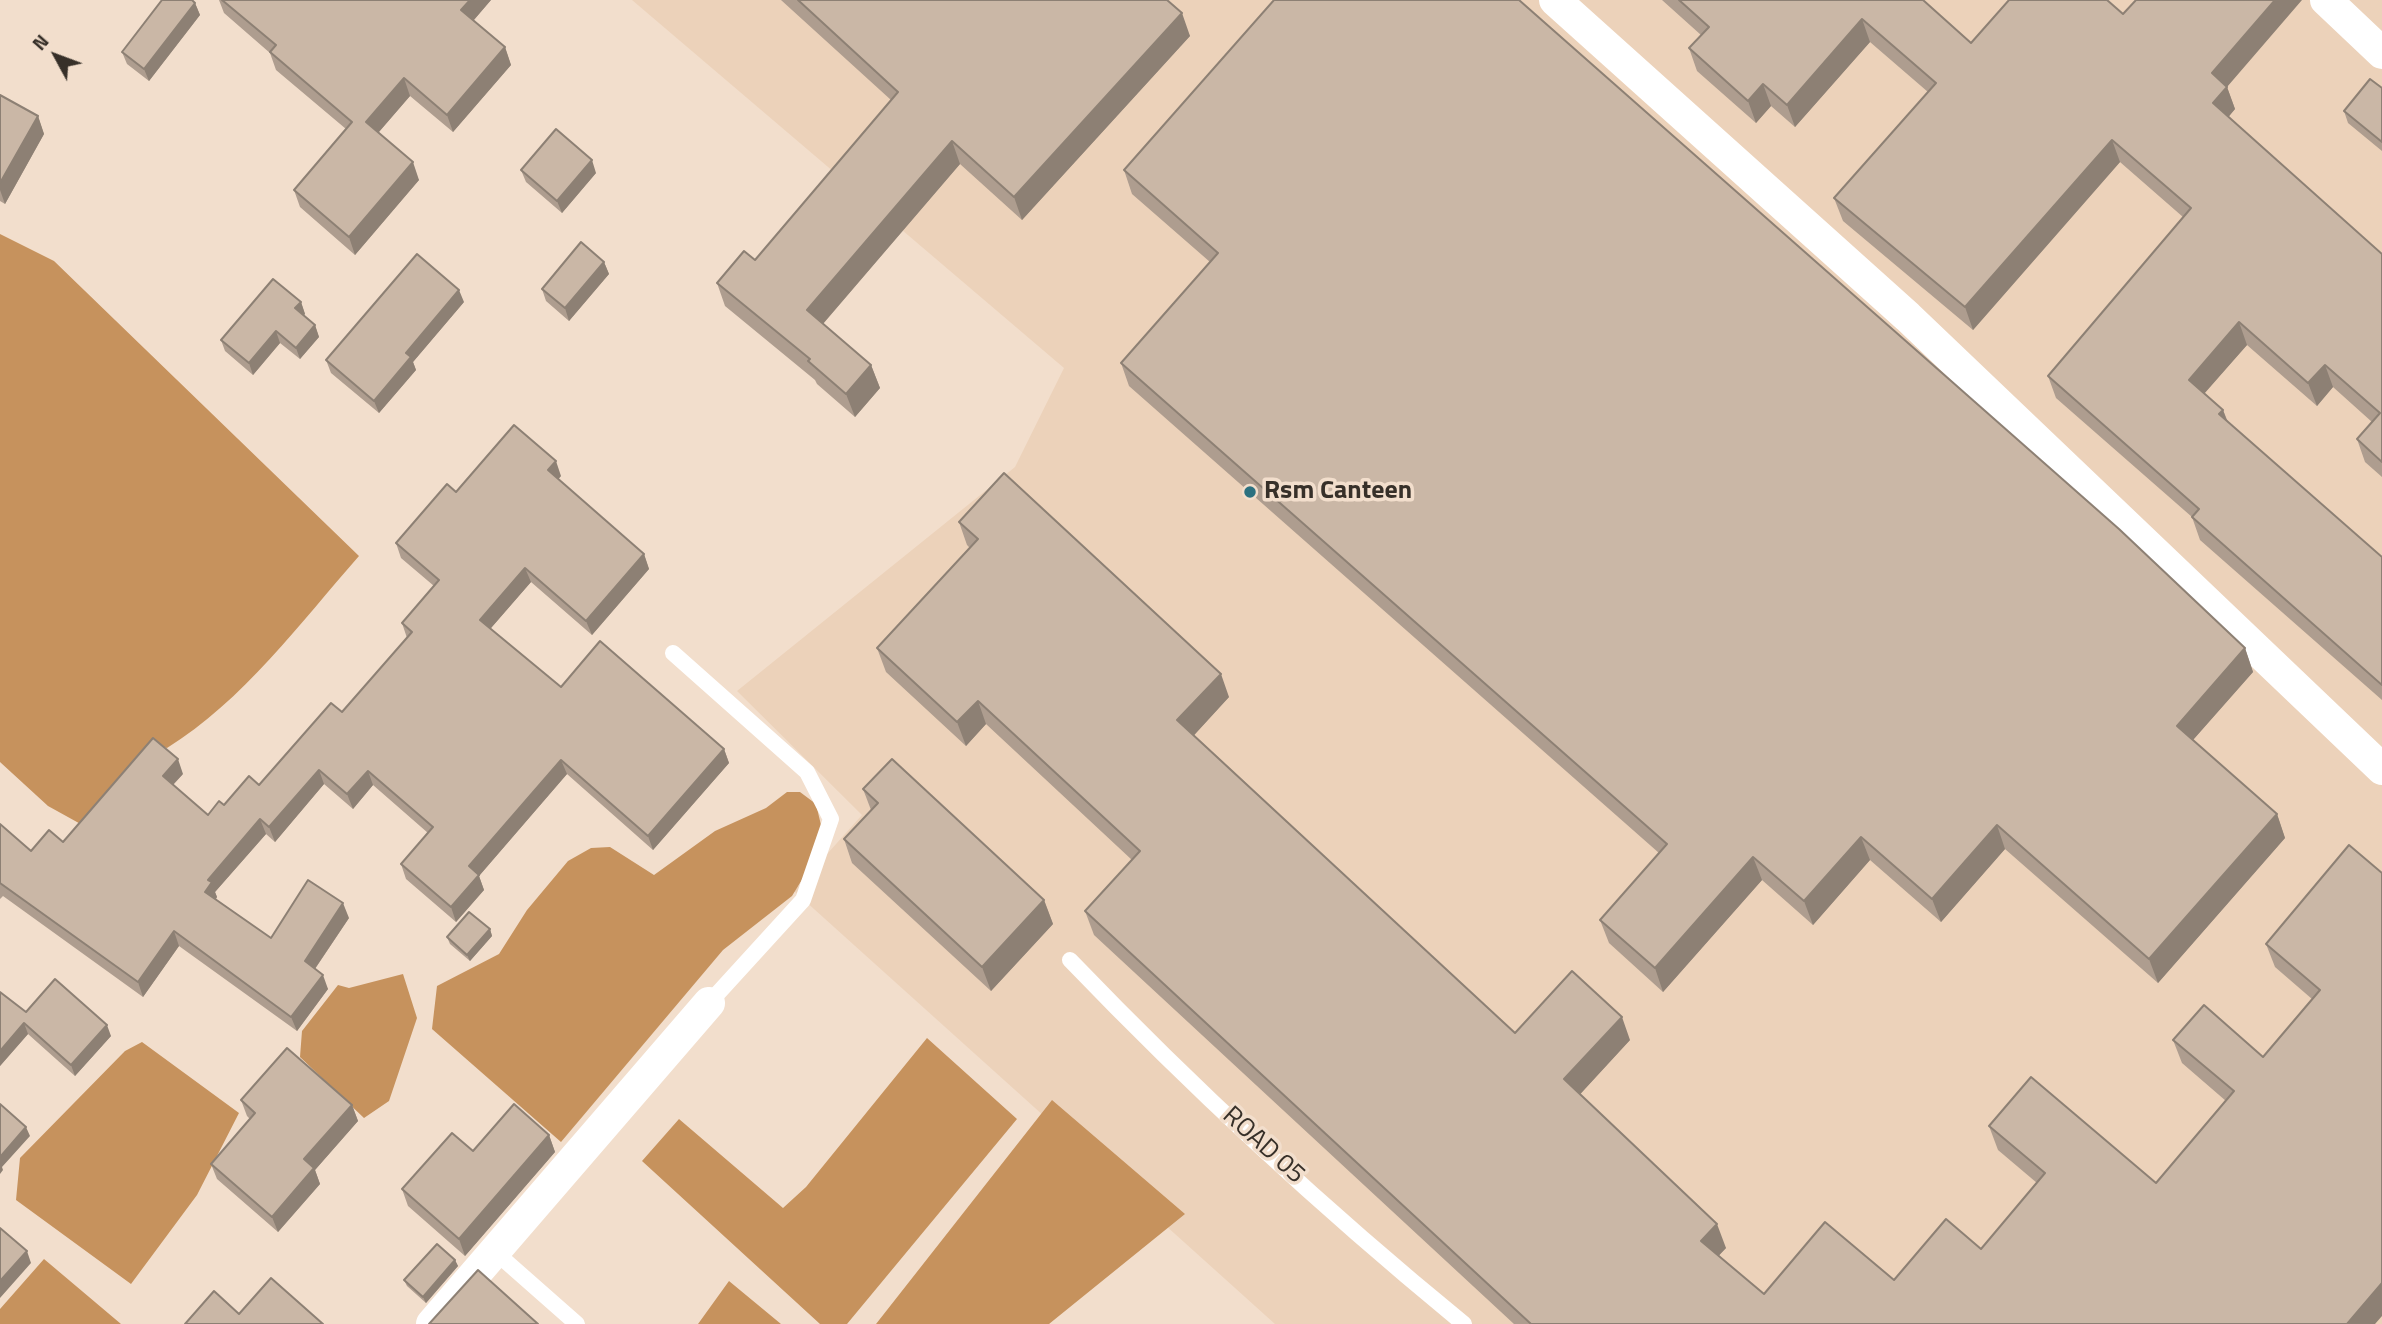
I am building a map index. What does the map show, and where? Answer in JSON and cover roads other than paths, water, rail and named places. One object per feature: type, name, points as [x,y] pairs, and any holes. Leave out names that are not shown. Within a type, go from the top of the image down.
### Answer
[{"type":"street","points":[[1555,0],[1908,317],[2382,769]]},
{"type":"street","points":[[2326,0],[2382,54]]},
{"type":"street","points":[[432,1324],[493,1250],[709,1003]]},
{"type":"lane","points":[[673,653],[807,772],[822,796],[831,819],[803,900],[709,1003]]},
{"type":"lane","name":"ROAD 05","points":[[1070,960],[1148,1041],[1402,1273],[1464,1324]]},
{"type":"lane","points":[[493,1250],[577,1324]]},
{"type":"place","name":"Rsm Canteen","points":[[1250,492]]}]
